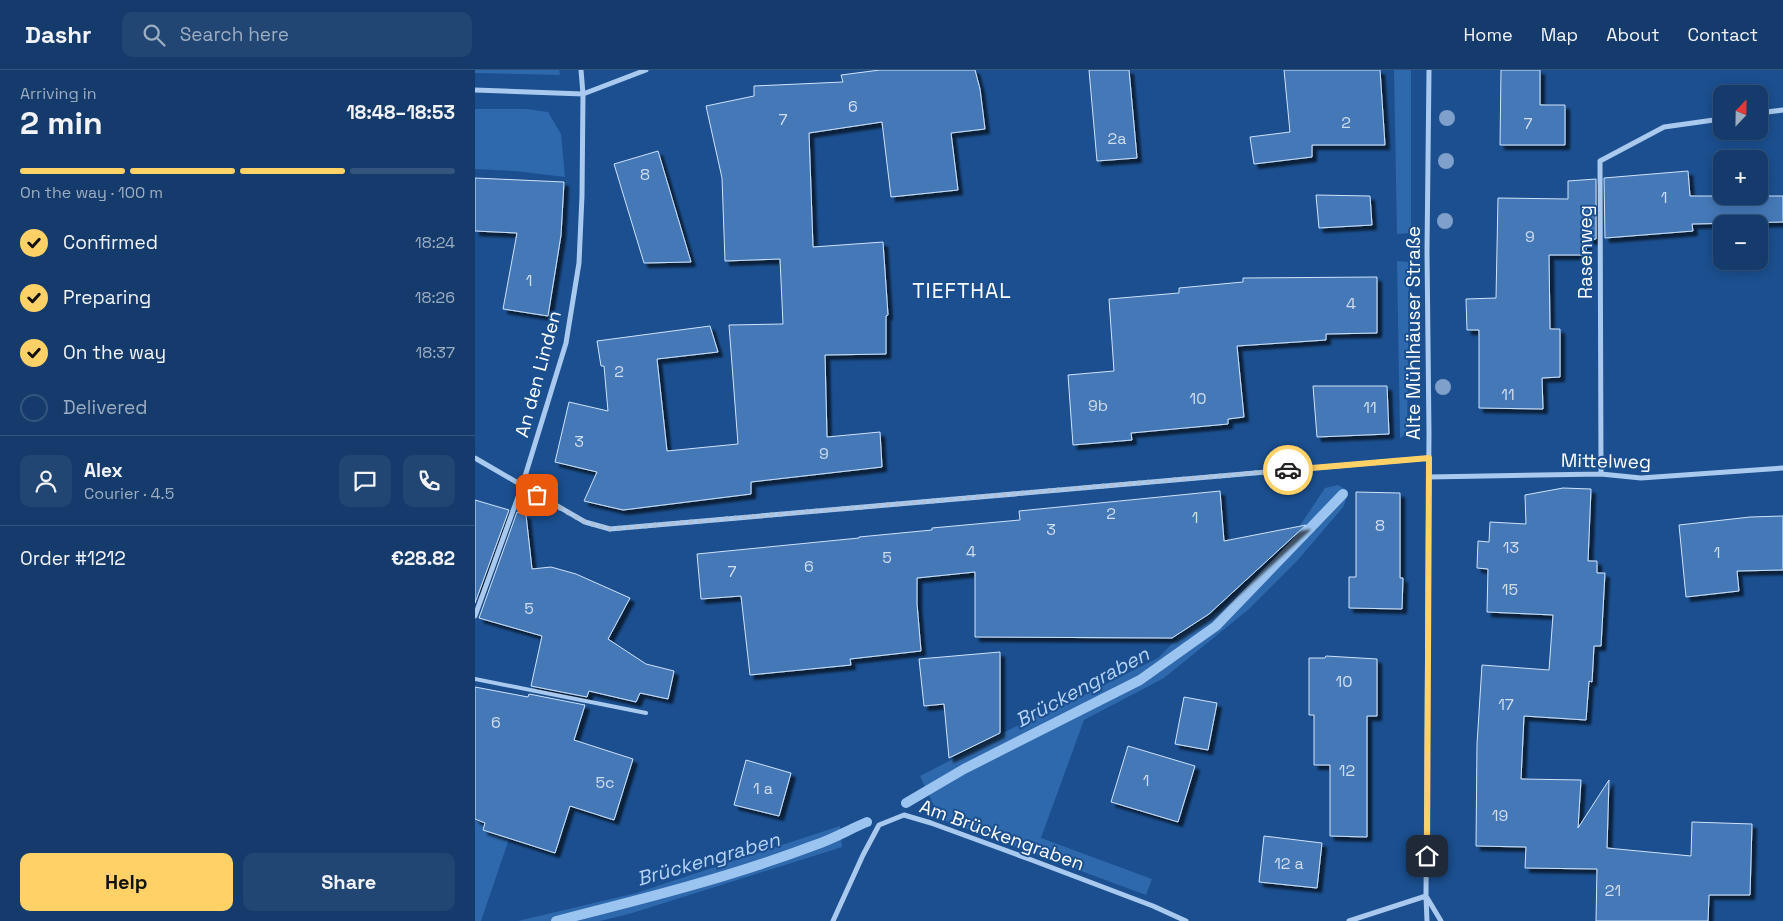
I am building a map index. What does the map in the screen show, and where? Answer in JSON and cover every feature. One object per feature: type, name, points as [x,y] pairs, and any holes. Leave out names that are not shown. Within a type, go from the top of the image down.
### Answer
[{"type":"street","name":"An den Linden","points":[[475,616],[522,486],[566,342],[579,263],[582,196],[583,94],[581,70]]},
{"type":"street","points":[[475,90],[583,94],[646,70]]},
{"type":"street","name":"Alte Mühlhäuser Straße","points":[[1427,921],[1429,458],[1427,250],[1429,70]]},
{"type":"street","points":[[1768,112],[1783,110]]},
{"type":"street","name":"Rasenweg","points":[[1601,474],[1600,161],[1664,127],[1713,120]]},
{"type":"street","points":[[475,458],[585,522],[610,529],[1429,458]]},
{"type":"street","name":"Mittelweg","points":[[1429,477],[1601,474],[1641,478],[1783,468]]},
{"type":"street","name":"Am Brückengraben","points":[[833,921],[879,825],[904,816],[931,823],[1029,859],[1153,906],[1185,921]]},
{"type":"street","points":[[1349,921],[1426,896],[1441,921]]},
{"type":"lane","points":[[475,678],[646,713]]},
{"type":"shaded area","points":[[475,70],[559,70],[560,75],[475,73]]},
{"type":"shaded area","points":[[1394,70],[1411,70],[1411,233],[1397,234]]},
{"type":"shaded area","points":[[475,109],[527,109],[548,112],[561,134],[565,177],[515,171],[475,169]]},
{"type":"shaded area","points":[[1397,261],[1409,262],[1407,433],[1400,438]]},
{"type":"shaded area","points":[[1338,485],[1348,491],[1344,506],[1297,561],[1249,609],[1164,678],[1084,720],[1041,838],[1152,879],[1146,895],[940,819],[920,776],[1040,714],[1086,694],[1158,658],[1182,634],[1218,611],[1289,545],[1325,488]]},
{"type":"shaded area","points":[[475,820],[484,824],[482,830],[509,839],[481,921],[475,921]]},
{"type":"shaded area","points":[[840,826],[842,847],[629,914],[600,921],[518,921],[636,893]]},
{"type":"building","points":[[880,70],[975,70],[980,89],[985,129],[951,133],[958,190],[891,197],[882,122],[809,133],[813,247],[883,242],[888,315],[886,316],[886,354],[825,355],[827,437],[880,432],[882,467],[751,482],[751,494],[623,510],[584,501],[597,472],[555,462],[569,402],[608,411],[604,366],[601,366],[597,341],[710,326],[718,352],[657,359],[667,451],[738,444],[729,325],[783,324],[780,259],[725,261],[722,178],[706,106],[754,96],[754,86],[843,82],[841,75]]},
{"type":"building","points":[[1089,70],[1129,70],[1137,158],[1097,161]]},
{"type":"building","points":[[1284,70],[1380,70],[1385,145],[1312,145],[1312,157],[1254,164],[1250,137],[1290,132]]},
{"type":"building","points":[[1501,70],[1540,70],[1540,105],[1565,105],[1565,145],[1500,145]]},
{"type":"building","points":[[658,151],[691,262],[644,263],[614,164]]},
{"type":"building","points":[[1688,171],[1690,196],[1713,196],[1713,205],[1768,205],[1768,196],[1783,196],[1783,222],[1768,222],[1768,215],[1713,215],[1713,224],[1692,224],[1693,231],[1605,238],[1604,178]]},
{"type":"building","points":[[475,178],[564,182],[561,235],[548,316],[503,309],[517,233],[475,231]]},
{"type":"building","points":[[1596,179],[1596,239],[1587,240],[1586,255],[1549,255],[1550,329],[1560,329],[1560,377],[1542,378],[1543,409],[1479,408],[1479,330],[1467,330],[1466,299],[1496,298],[1498,198],[1568,199],[1568,181]]},
{"type":"building","points":[[1316,195],[1370,196],[1372,225],[1319,228]]},
{"type":"building","points":[[1377,277],[1377,333],[1326,334],[1326,340],[1237,346],[1244,417],[1228,419],[1228,424],[1131,433],[1132,440],[1073,445],[1068,375],[1114,371],[1109,299],[1179,293],[1179,288],[1243,282],[1243,278]]},
{"type":"building","points":[[1313,386],[1387,386],[1389,434],[1317,437]]},
{"type":"building","points":[[1563,488],[1591,489],[1588,561],[1597,561],[1597,573],[1605,573],[1601,646],[1594,646],[1592,682],[1589,681],[1586,720],[1524,716],[1521,779],[1581,780],[1578,828],[1609,780],[1607,848],[1691,856],[1692,822],[1752,824],[1750,895],[1709,895],[1708,921],[1596,921],[1597,869],[1525,868],[1526,847],[1476,846],[1477,744],[1482,665],[1549,670],[1553,615],[1487,612],[1488,569],[1477,568],[1478,541],[1489,542],[1490,522],[1526,524],[1525,495]]},
{"type":"building","points":[[1220,491],[1224,541],[1306,525],[1209,614],[1172,638],[975,637],[975,572],[917,578],[921,651],[850,659],[851,665],[750,675],[741,596],[701,599],[697,554],[1020,520],[1019,511]]},
{"type":"building","points":[[1356,492],[1400,493],[1400,578],[1403,578],[1402,609],[1349,608],[1349,577],[1356,577]]},
{"type":"building","points":[[475,500],[509,510],[475,603]]},
{"type":"building","points":[[517,512],[526,515],[532,569],[551,567],[576,574],[630,598],[608,639],[646,664],[674,671],[668,699],[640,693],[636,702],[589,691],[587,697],[531,686],[542,636],[479,618]]},
{"type":"building","points":[[1783,516],[1783,570],[1737,571],[1739,591],[1686,597],[1679,525],[1750,517]]},
{"type":"building","points":[[1000,652],[1000,733],[949,758],[944,704],[924,706],[919,659]]},
{"type":"building","points":[[1326,656],[1377,659],[1377,716],[1367,716],[1367,837],[1330,836],[1330,765],[1314,765],[1314,715],[1309,715],[1309,658],[1325,658]]},
{"type":"building","points":[[475,687],[528,697],[529,694],[585,705],[574,740],[633,759],[614,820],[570,806],[555,853],[483,830],[485,823],[475,819]]},
{"type":"building","points":[[1184,697],[1217,703],[1208,750],[1175,744]]},
{"type":"building","points":[[1128,746],[1195,766],[1178,822],[1111,802]]},
{"type":"building","points":[[746,760],[791,773],[779,816],[734,805]]},
{"type":"building","points":[[1264,836],[1322,843],[1317,888],[1259,882]]},
{"type":"waterway","name":"Brückengraben","points":[[906,803],[964,769],[1140,680],[1216,626],[1343,494]]},
{"type":"waterway","name":"Brückengraben","points":[[556,921],[654,896],[783,857],[822,843],[867,822]]},
{"type":"way so far","points":[[537,495],[585,522],[610,529],[1288,470]]},
{"type":"district","name":"TIEFTHAL","points":[[962,290]]},
{"type":"route","points":[[1288,470],[1429,458],[1427,856]]}]
